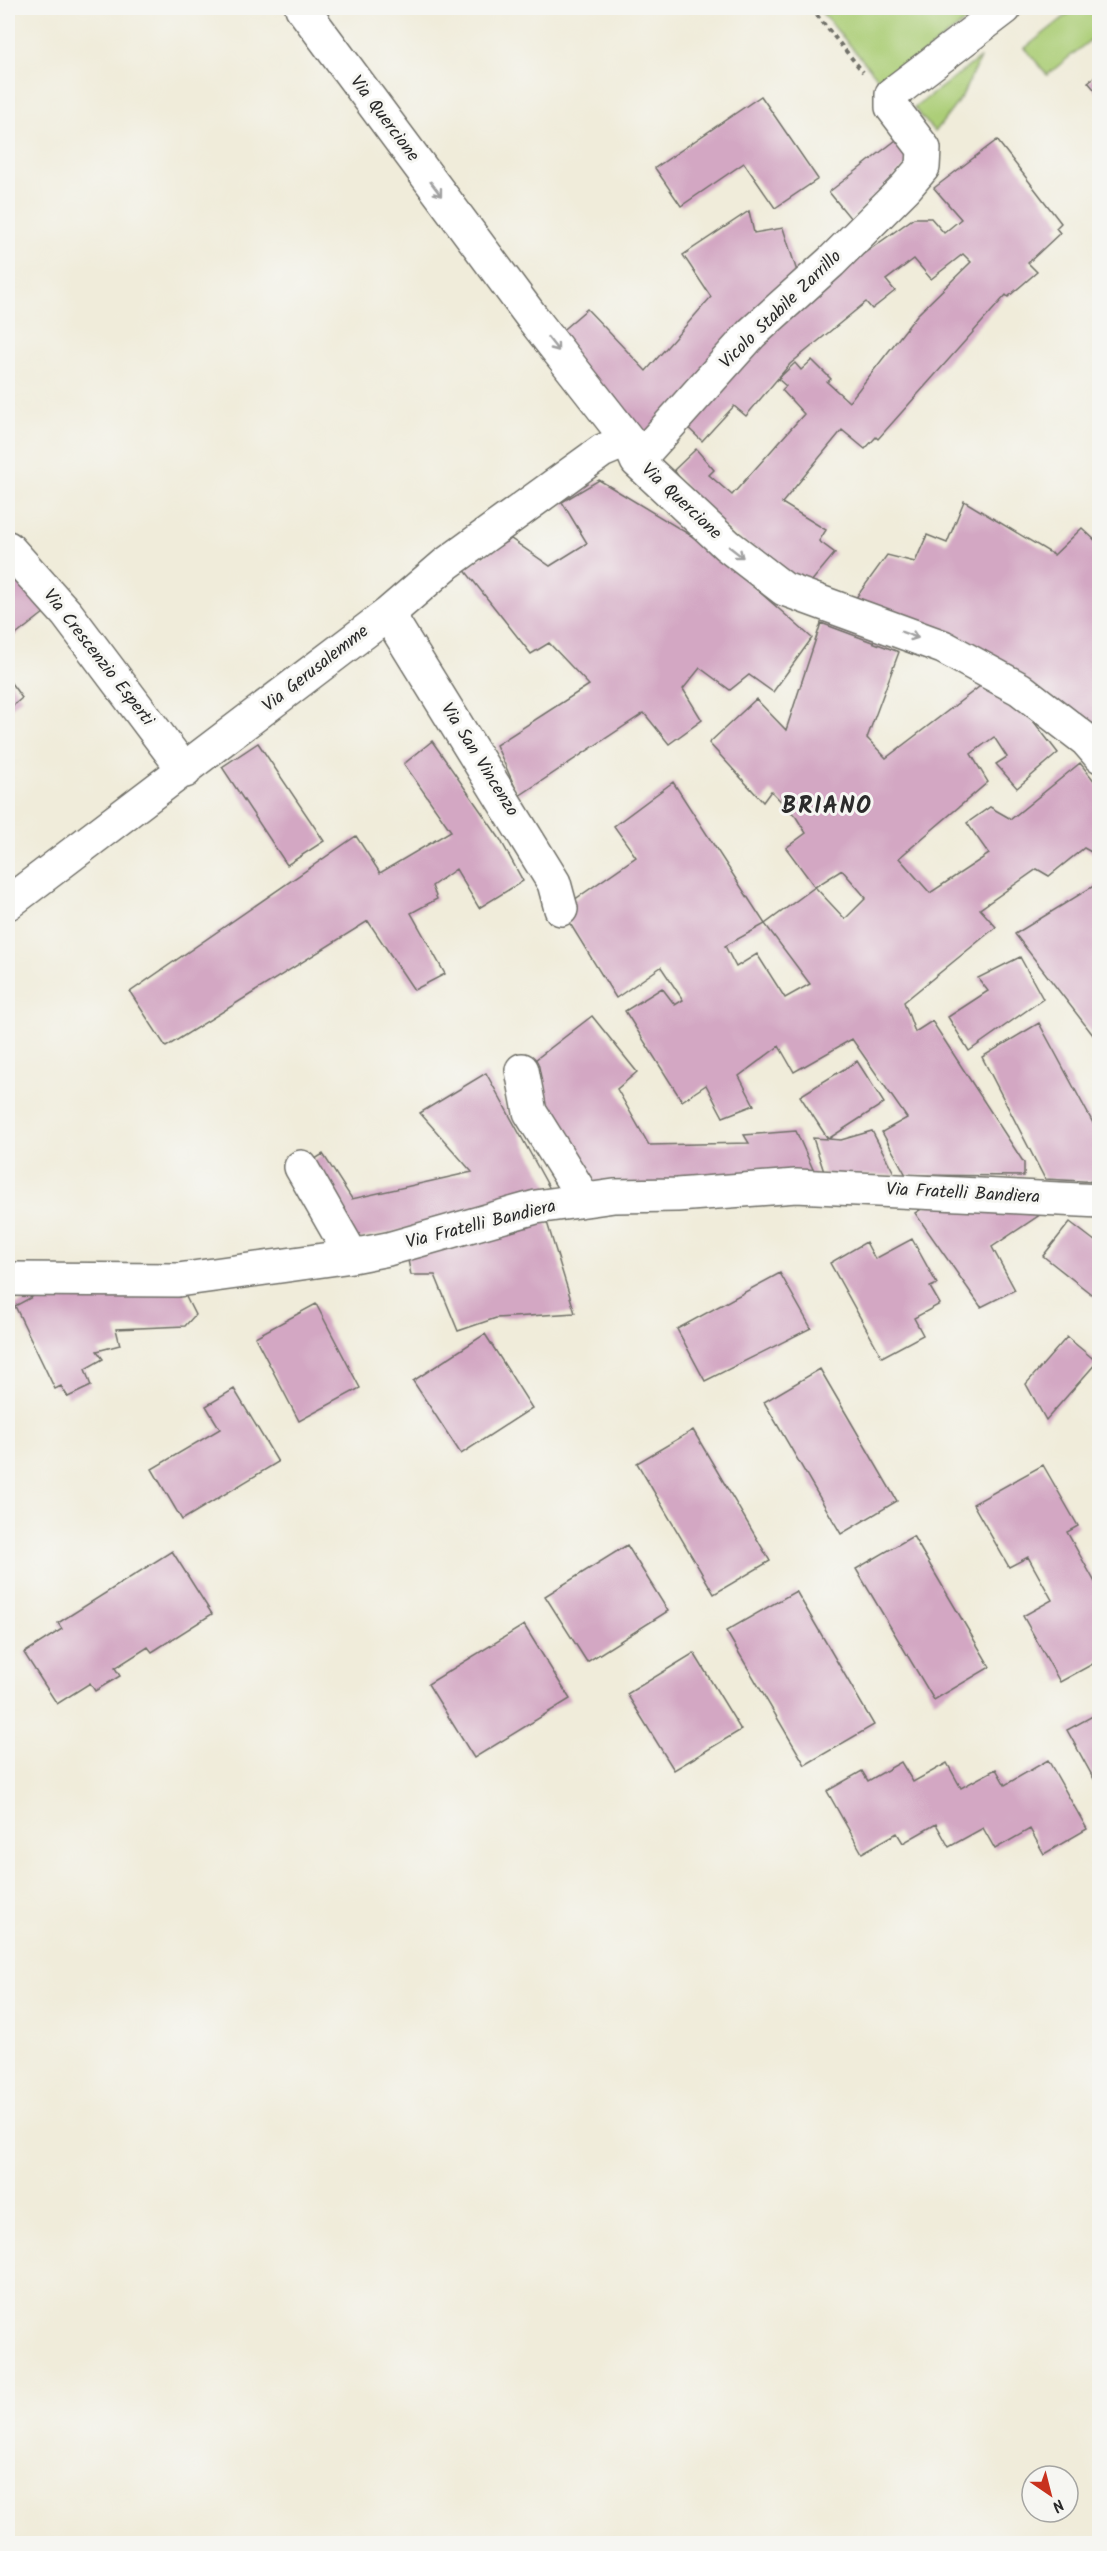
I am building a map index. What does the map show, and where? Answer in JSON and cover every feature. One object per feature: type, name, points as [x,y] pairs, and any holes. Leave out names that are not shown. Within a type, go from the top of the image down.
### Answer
[{"type":"street","points":[[892,107],[892,94],[1005,8]]},
{"type":"street","name":"Via Quercione","points":[[308,16],[632,450],[727,545],[784,589],[942,646],[1020,689],[1086,740],[1100,756]]},
{"type":"street","name":"Vicolo Stabile Zarrillo","points":[[632,450],[752,333],[880,214],[922,166],[924,149],[892,107]]},
{"type":"street","name":"Via Gerusalemme","points":[[8,903],[185,771],[388,614],[465,550],[602,451],[632,450]]},
{"type":"street","name":"Via Crescenzio Esperti","points":[[8,548],[67,614],[185,771]]},
{"type":"street","name":"Via San Vincenzo","points":[[388,614],[554,883],[561,909]]},
{"type":"street","points":[[522,1070],[530,1112],[585,1200]]},
{"type":"street","points":[[301,1167],[352,1256]]},
{"type":"street","name":"Via Fratelli Bandiera","points":[[8,1279],[178,1280],[352,1256],[536,1207],[585,1200],[796,1186],[1100,1201]]},
{"type":"path","points":[[811,8],[892,107]]},
{"type":"green space","points":[[818,8],[983,8],[883,84]]},
{"type":"green space","points":[[1076,8],[1099,8],[1099,33],[1047,75],[1025,48]]},
{"type":"green space","points":[[980,58],[961,98],[935,132],[914,108]]},
{"type":"building","points":[[1100,73],[1100,96],[1088,82]]},
{"type":"building","points":[[761,96],[818,179],[775,208],[744,163],[681,206],[655,168]]},
{"type":"building","points":[[900,137],[915,156],[851,219],[829,192]]},
{"type":"building","points":[[997,140],[1061,223],[1056,228],[1060,233],[1028,263],[1037,272],[1008,297],[1006,295],[878,439],[876,437],[865,449],[842,430],[782,503],[826,530],[819,541],[835,553],[806,588],[702,510],[674,470],[696,449],[714,470],[709,475],[732,495],[804,414],[782,390],[786,386],[778,379],[795,363],[801,370],[812,360],[831,379],[827,382],[849,402],[917,315],[971,262],[963,254],[931,279],[914,259],[886,280],[895,291],[872,309],[866,302],[790,364],[746,416],[734,406],[702,441],[680,420],[838,272],[914,218],[931,218],[944,233],[961,219],[934,188]]},
{"type":"building","points":[[749,211],[754,233],[783,228],[801,284],[646,444],[551,340],[587,309],[646,371],[711,297],[683,255]]},
{"type":"building","points":[[599,480],[705,544],[812,638],[773,692],[749,675],[730,690],[700,668],[683,689],[702,720],[669,744],[644,713],[519,796],[496,745],[589,685],[549,643],[531,654],[463,568],[511,539],[550,566],[587,543],[562,502]]},
{"type":"building","points":[[964,501],[1054,555],[1082,528],[1100,545],[1100,749],[850,606],[887,555],[915,562],[927,535],[947,543]]},
{"type":"building","points":[[8,568],[49,609],[8,641]]},
{"type":"building","points":[[821,623],[899,652],[867,738],[886,758],[987,681],[1027,713],[1058,753],[1017,788],[996,764],[1007,757],[994,737],[971,754],[988,782],[899,858],[930,893],[989,854],[967,823],[990,807],[1011,819],[1080,763],[1100,788],[1100,857],[1084,848],[1049,876],[1037,869],[980,909],[996,927],[904,1002],[915,1032],[932,1021],[1024,1163],[1024,1176],[906,1175],[882,1132],[907,1118],[852,1039],[794,1072],[779,1046],[739,1076],[754,1105],[723,1117],[706,1085],[682,1101],[625,1011],[662,988],[675,1005],[683,1000],[661,967],[616,998],[561,909],[636,857],[614,826],[673,782],[765,924],[815,887],[786,848],[806,833],[796,817],[771,791],[763,802],[709,743],[756,699],[786,730]],"holes":[[[842,870],[866,898],[845,919],[815,887]],[[765,924],[810,984],[785,998],[757,954],[736,967],[725,946]]]},
{"type":"building","points":[[8,679],[22,698],[8,710]]},
{"type":"building","points":[[432,741],[500,839],[523,881],[479,908],[456,869],[432,886],[437,899],[411,913],[445,974],[414,990],[368,921],[166,1047],[130,992],[356,836],[380,873],[451,831],[404,764]]},
{"type":"building","points":[[258,743],[324,841],[287,865],[222,767]]},
{"type":"building","points":[[1100,882],[1100,1044],[1015,934]]},
{"type":"building","points":[[1020,957],[1043,999],[969,1051],[948,1017],[988,991],[978,978]]},
{"type":"building","points":[[592,1016],[637,1072],[617,1089],[649,1145],[749,1143],[744,1135],[796,1131],[816,1176],[590,1192],[522,1070]]},
{"type":"building","points":[[1039,1023],[1100,1136],[1100,1182],[1045,1179],[982,1057]]},
{"type":"building","points":[[857,1061],[884,1103],[828,1139],[800,1096]]},
{"type":"building","points":[[486,1073],[550,1189],[481,1214],[349,1241],[307,1164],[323,1154],[352,1199],[472,1172],[420,1113]]},
{"type":"building","points":[[872,1131],[895,1175],[825,1175],[813,1138],[841,1140]]},
{"type":"building","points":[[934,1201],[1050,1208],[992,1247],[1015,1290],[981,1307],[915,1213]]},
{"type":"building","points":[[546,1219],[575,1313],[496,1318],[458,1331],[435,1275],[411,1275],[406,1250]]},
{"type":"building","points":[[1070,1222],[1100,1245],[1100,1301],[1043,1256]]},
{"type":"building","points":[[912,1239],[937,1284],[930,1287],[940,1304],[914,1318],[923,1335],[882,1357],[830,1263],[866,1242],[875,1259]]},
{"type":"building","points":[[780,1273],[811,1328],[705,1381],[677,1329]]},
{"type":"building","points":[[181,1287],[195,1315],[185,1326],[116,1329],[120,1345],[97,1351],[103,1359],[85,1369],[91,1386],[68,1397],[61,1386],[55,1389],[15,1306],[45,1290]]},
{"type":"building","points":[[316,1304],[360,1388],[299,1421],[255,1337]]},
{"type":"building","points":[[485,1334],[532,1408],[461,1454],[413,1381]]},
{"type":"building","points":[[1067,1337],[1097,1362],[1046,1420],[1026,1384]]},
{"type":"building","points":[[820,1369],[897,1501],[841,1534],[764,1402]]},
{"type":"building","points":[[234,1389],[278,1462],[182,1520],[152,1469],[220,1429],[206,1406]]},
{"type":"building","points":[[693,1430],[770,1561],[714,1594],[637,1463]]},
{"type":"building","points":[[1043,1465],[1078,1526],[1067,1532],[1096,1584],[1100,1582],[1100,1660],[1060,1682],[1023,1616],[1052,1600],[1028,1557],[1009,1567],[973,1504]]},
{"type":"building","points":[[913,1536],[990,1667],[934,1700],[856,1569]]},
{"type":"building","points":[[627,1545],[668,1611],[587,1662],[545,1596]]},
{"type":"building","points":[[172,1551],[212,1614],[152,1652],[148,1647],[115,1668],[120,1676],[95,1691],[90,1683],[57,1704],[24,1653],[62,1629],[58,1623]]},
{"type":"building","points":[[796,1591],[874,1725],[805,1765],[726,1631]]},
{"type":"building","points":[[524,1625],[570,1699],[474,1758],[428,1684]]},
{"type":"building","points":[[694,1653],[741,1730],[674,1770],[627,1694]]},
{"type":"building","points":[[1100,1712],[1100,1790],[1067,1730]]},
{"type":"building","points":[[1048,1760],[1087,1829],[1044,1854],[1030,1829],[995,1849],[983,1828],[949,1847],[936,1824],[903,1843],[897,1833],[862,1853],[827,1791],[862,1771],[868,1781],[901,1762],[913,1782],[947,1763],[961,1788],[996,1769],[1005,1785]]},
{"type":"district","name":"BRIANO","points":[[827,806]]}]
